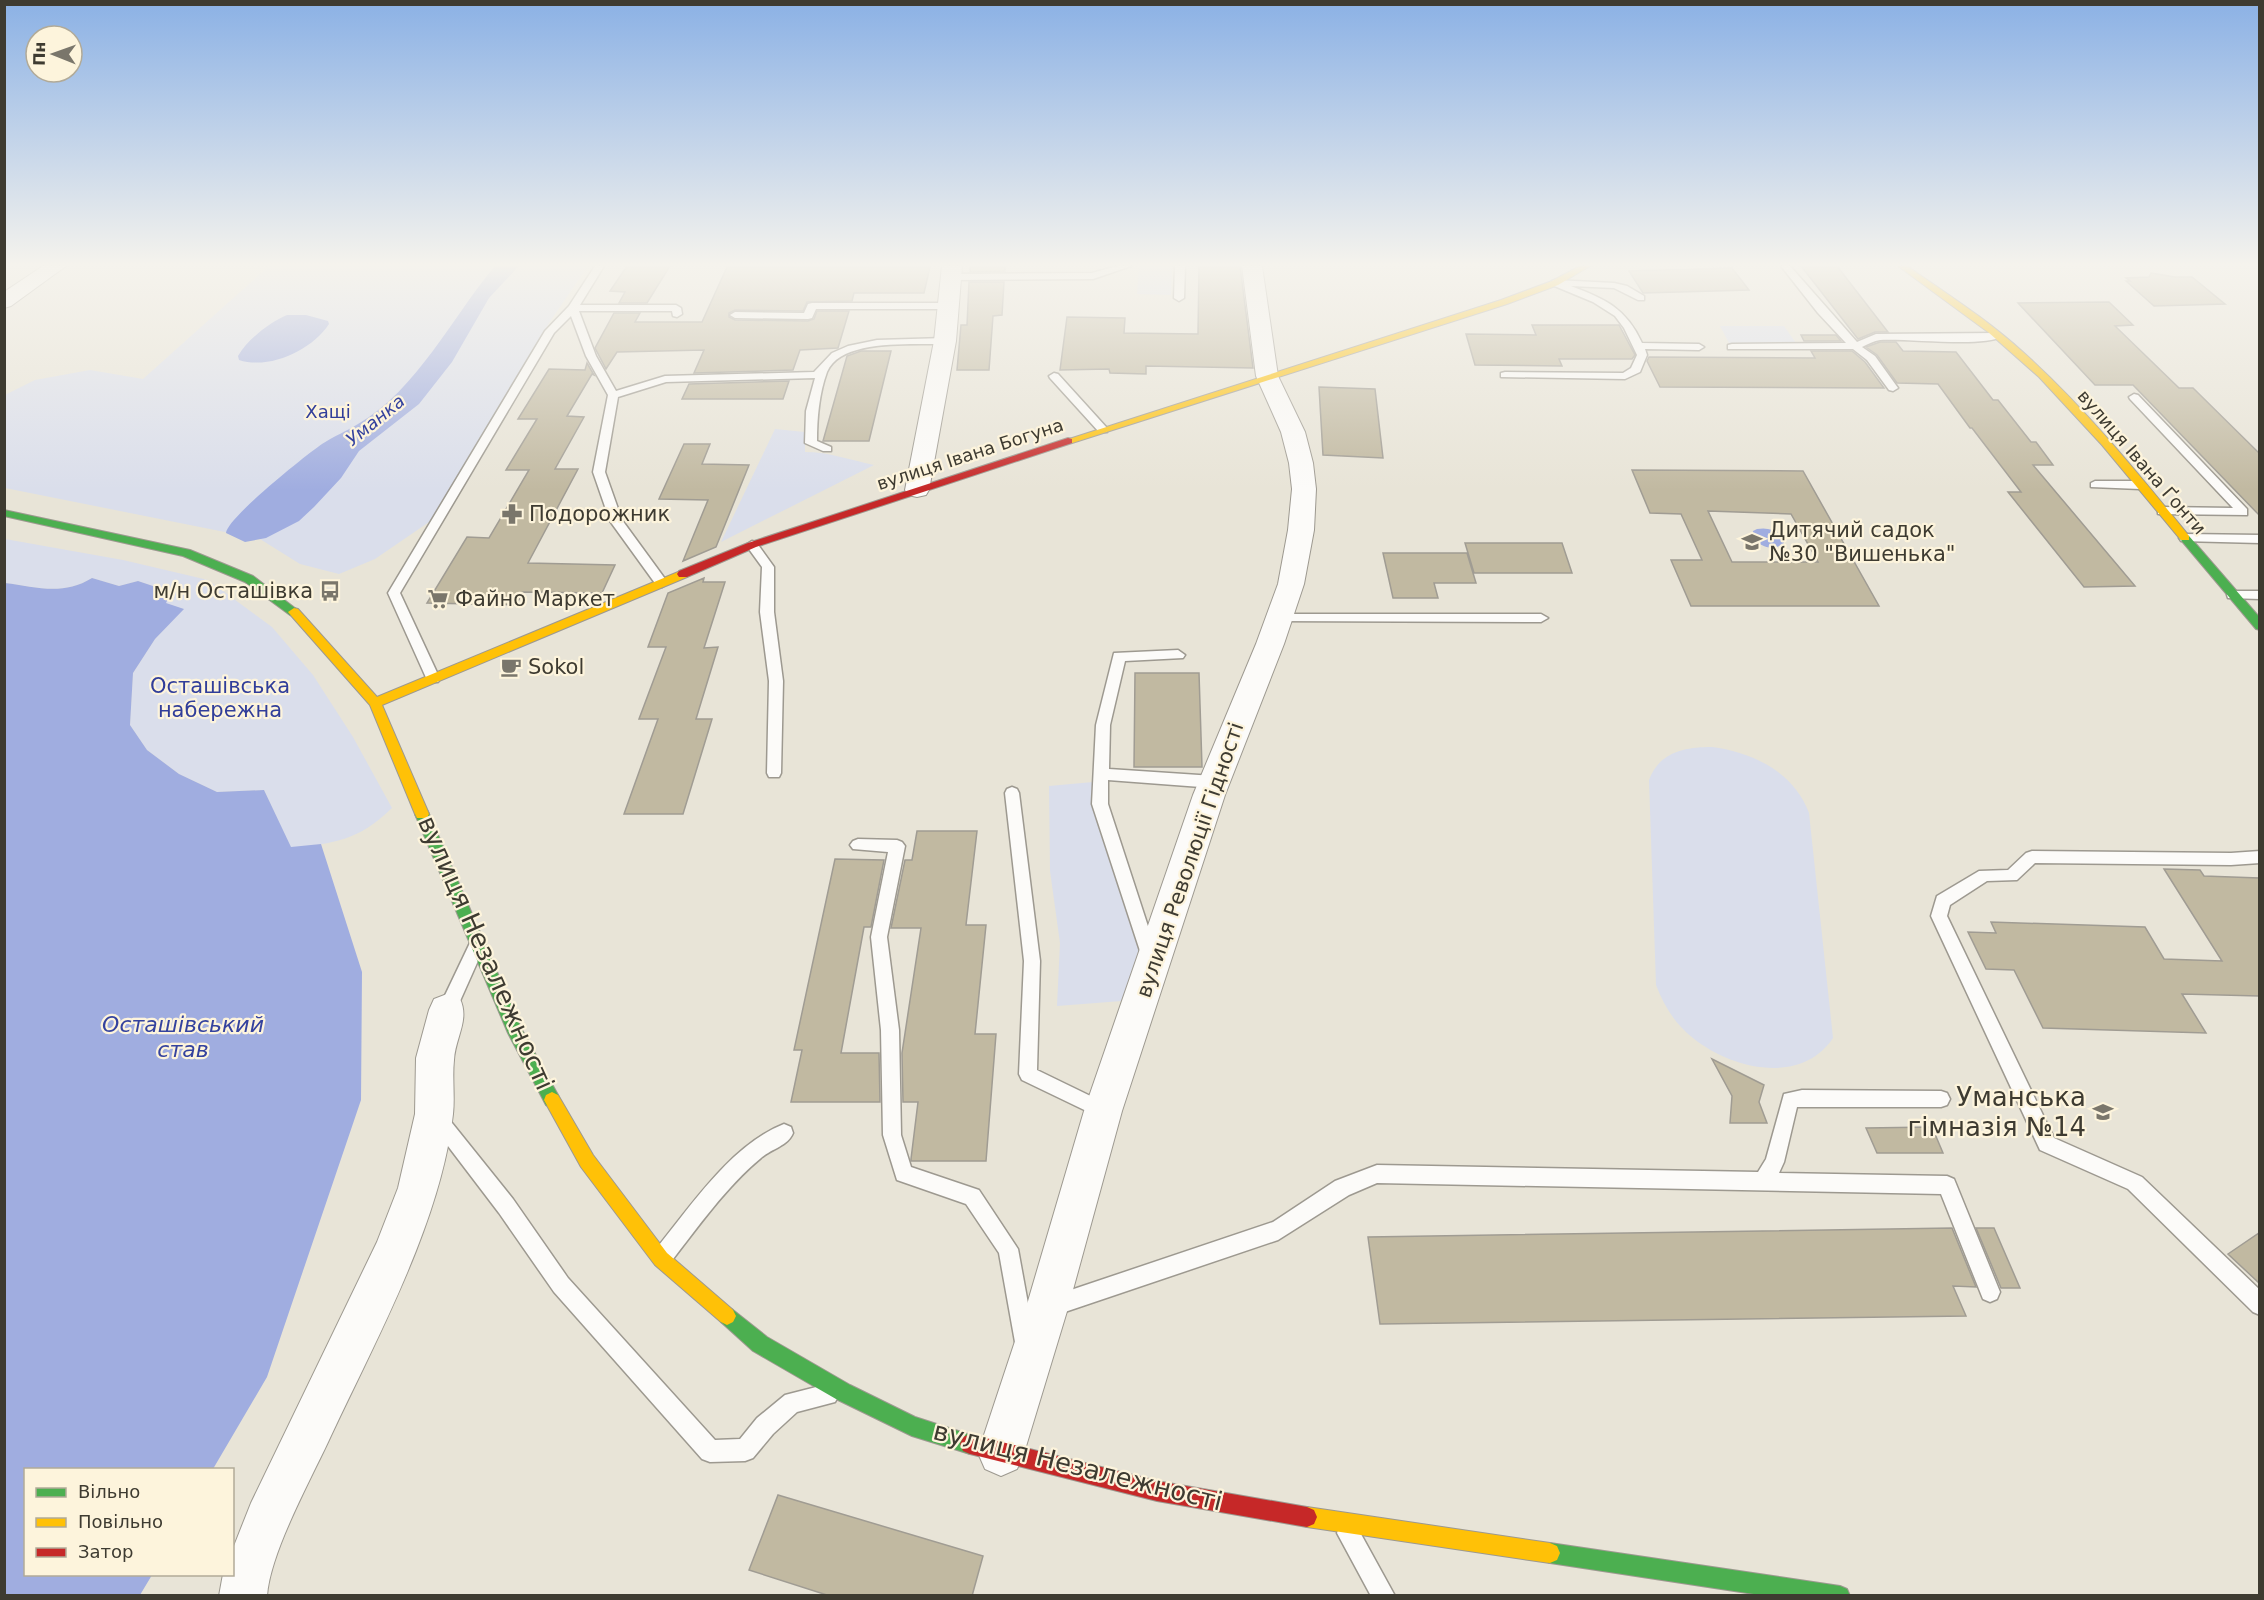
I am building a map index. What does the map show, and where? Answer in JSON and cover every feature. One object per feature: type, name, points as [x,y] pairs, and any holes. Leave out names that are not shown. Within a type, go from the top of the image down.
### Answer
[{"type":"main road","name":"вулиця Івана Богуна","points":[[375,703],[752,544],[1380,341]]},
{"type":"main road","name":"вулиця Івана Ґонти","points":[[2002,341],[2045,378],[2140,485],[2259,626]]},
{"type":"main road","name":"вулиця Незалежності","points":[[4,513],[186,554],[249,579],[297,614],[375,703],[516,1033],[587,1161],[625,1214],[661,1258],[704,1298],[760,1344],[843,1392],[912,1426],[1001,1453],[1157,1491],[1342,1523],[1819,1594]]},
{"type":"street","points":[[917,490],[945,341]]},
{"type":"street","name":"вулиця Революції Гідності","points":[[1001,1453],[1047,1308],[1103,1111],[1214,782],[1291,584],[1301,530],[1304,489],[1301,463],[1293,432],[1267,376],[1262,341]]},
{"type":"street","points":[[243,1596],[244,1583],[268,1520],[394,1252],[418,1188],[434,1114],[435,1058],[447,1011]]},
{"type":"lane","points":[[433,679],[394,593],[545,341]]},
{"type":"lane","points":[[585,341],[591,356],[613,395],[599,472],[616,521],[662,583]]},
{"type":"lane","points":[[827,449],[811,443],[812,411],[822,372],[835,354],[859,345],[945,341]]},
{"type":"lane","points":[[1505,375],[1625,376],[1636,370],[1640,362],[1642,355],[1635,341]]},
{"type":"lane","points":[[1850,341],[1871,358],[1893,388]]},
{"type":"lane","points":[[1732,347],[1855,346],[1867,341]]},
{"type":"lane","points":[[1638,346],[1699,346]]},
{"type":"lane","points":[[613,395],[665,379],[816,375],[822,372]]},
{"type":"lane","points":[[1054,376],[1103,430]]},
{"type":"lane","points":[[2134,397],[2243,512],[2162,511]]},
{"type":"lane","points":[[2095,486],[2140,485]]},
{"type":"lane","points":[[2185,538],[2259,539]]},
{"type":"lane","points":[[752,544],[768,567],[767,612],[777,681],[774,772]]},
{"type":"lane","points":[[2234,595],[2259,595]]},
{"type":"lane","points":[[1279,618],[1540,618]]},
{"type":"lane","points":[[1153,966],[1100,804],[1103,725],[1119,656],[1178,655]]},
{"type":"lane","points":[[1101,774],[1214,782]]},
{"type":"lane","points":[[1012,793],[1032,961],[1028,1074],[1103,1111]]},
{"type":"lane","points":[[858,845],[897,846],[879,938],[890,1030],[892,1135],[904,1174],[972,1197],[1008,1249],[1029,1365]]},
{"type":"lane","points":[[2259,857],[2220,859],[2032,857],[2011,876],[1985,875],[1943,902],[1939,916],[2046,1144],[2135,1183],[2259,1305]]},
{"type":"lane","points":[[447,1011],[478,942]]},
{"type":"lane","points":[[1763,1182],[1774,1162],[1790,1100],[1802,1098],[1941,1099]]},
{"type":"lane","points":[[434,1114],[506,1206],[561,1285],[710,1451],[745,1450],[765,1426],[792,1402],[843,1392]]},
{"type":"lane","points":[[661,1258],[717,1189],[754,1151],[784,1133]]},
{"type":"lane","points":[[1047,1308],[1278,1230],[1342,1188],[1377,1174],[1947,1185],[1990,1292]]},
{"type":"lane","points":[[1342,1523],[1384,1596]]},
{"type":"green space","name":"Хащі","points":[[186,341],[539,341],[432,520],[375,559],[339,574],[300,564],[260,539],[5,488],[5,395],[35,380],[90,370],[143,379]]},
{"type":"green space","points":[[1728,341],[1794,341],[1796,343],[1729,343]]},
{"type":"green space","points":[[775,429],[805,432],[805,452],[831,455],[874,465],[721,542]]},
{"type":"green space","name":"Осташівська набережна","points":[[5,539],[123,560],[208,580],[272,627],[313,675],[353,737],[392,808],[357,834],[333,842],[291,848],[264,790],[217,792],[179,774],[147,750],[130,725],[133,673],[155,639],[183,609],[165,603],[171,592],[138,581],[119,586],[92,578],[81,584],[60,589],[5,583]]},
{"type":"green space","points":[[1712,747],[1742,754],[1770,766],[1793,786],[1809,813],[1833,1038],[1819,1053],[1803,1063],[1765,1068],[1726,1058],[1709,1049],[1675,1021],[1656,985],[1649,780],[1653,771],[1666,757],[1692,748]]},
{"type":"green space","points":[[1093,782],[1094,806],[1140,946],[1122,1001],[1057,1006],[1060,943],[1050,871],[1049,786]]},
{"type":"water","points":[[251,341],[313,341],[289,356],[264,362],[239,360],[238,356]]},
{"type":"water","name":"Уманка","points":[[440,341],[464,341],[452,362],[419,404],[359,451],[341,478],[299,521],[266,538],[245,542],[226,533],[239,514],[285,473],[322,444],[379,410],[416,373]]},
{"type":"water","points":[[1765,528],[1775,531],[1784,539],[1784,543],[1772,548],[1763,546],[1752,537],[1753,531]]},
{"type":"water","name":"Осташівський став","points":[[92,578],[119,586],[138,581],[171,592],[166,603],[184,609],[155,639],[133,673],[130,725],[147,750],[179,774],[217,792],[264,790],[291,847],[321,844],[362,972],[361,1100],[267,1377],[214,1468],[24,1468],[24,1576],[151,1576],[140,1595],[5,1595],[5,583],[49,589],[81,584]]},
{"type":"building","points":[[599,341],[840,341],[838,348],[800,350],[793,370],[694,373],[704,350],[617,352],[606,369],[595,348]]},
{"type":"building","points":[[960,341],[991,341],[989,370],[957,370]]},
{"type":"building","points":[[1064,341],[1250,341],[1253,368],[1146,366],[1146,374],[1110,373],[1109,369],[1060,370]]},
{"type":"building","points":[[1468,341],[1627,341],[1635,355],[1632,359],[1559,359],[1562,366],[1475,365]]},
{"type":"building","points":[[2053,341],[2130,341],[2179,388],[2193,388],[2259,453],[2259,515],[2133,385],[2095,385]]},
{"type":"building","points":[[1880,342],[1896,342],[1903,351],[1956,352],[1993,400],[1998,400],[2031,442],[2036,442],[2053,465],[2033,465],[2135,586],[2084,587],[2008,492],[2021,492],[1938,384],[1897,383],[1877,355],[1866,347]]},
{"type":"building","points":[[861,351],[891,351],[869,441],[823,441],[847,356]]},
{"type":"building","points":[[1811,351],[1852,351],[1865,362],[1884,388],[1660,387],[1647,361],[1649,357],[1815,358]]},
{"type":"building","points":[[587,363],[594,375],[592,374],[567,416],[584,417],[555,469],[578,469],[528,563],[615,565],[602,593],[523,592],[516,605],[427,603],[467,537],[489,538],[529,470],[506,470],[537,419],[518,419],[549,369],[585,370]]},
{"type":"building","points":[[789,381],[783,399],[682,399],[689,384]]},
{"type":"building","points":[[1319,387],[1375,389],[1383,458],[1323,455]]},
{"type":"building","points":[[684,444],[710,444],[702,464],[749,465],[716,547],[683,561],[708,500],[659,499]]},
{"type":"building","points":[[1632,470],[1803,471],[1879,606],[1691,606],[1671,560],[1702,560],[1681,514],[1650,513]],"holes":[[[1708,511],[1791,514],[1818,562],[1732,562]]]},
{"type":"building","points":[[1465,543],[1562,543],[1572,573],[1474,573]]},
{"type":"building","points":[[1383,553],[1467,553],[1476,583],[1434,583],[1438,598],[1393,598]]},
{"type":"building","points":[[704,578],[703,582],[725,582],[704,648],[718,647],[696,719],[712,719],[683,814],[624,814],[658,719],[639,719],[666,647],[648,647],[668,593]]},
{"type":"building","points":[[1135,673],[1199,673],[1202,767],[1134,767]]},
{"type":"building","points":[[917,831],[977,831],[966,925],[986,925],[975,1034],[996,1034],[986,1161],[911,1161],[918,1102],[903,1102],[902,1053],[921,928],[891,928],[905,860],[912,860]]},
{"type":"building","points":[[835,859],[884,860],[871,927],[864,927],[841,1053],[879,1053],[880,1102],[791,1102],[802,1050],[794,1050]]},
{"type":"building","points":[[2164,869],[2200,870],[2204,876],[2259,878],[2259,996],[2182,994],[2206,1033],[2043,1028],[2014,970],[1986,969],[1968,932],[1996,933],[1991,922],[2145,927],[2164,959],[2222,961]]},
{"type":"building","points":[[1712,1059],[1764,1085],[1759,1102],[1767,1123],[1730,1123],[1732,1096]]},
{"type":"building","points":[[1932,1127],[1943,1153],[1877,1153],[1866,1128]]},
{"type":"building","points":[[1952,1228],[1976,1287],[1953,1286],[1966,1316],[1380,1324],[1368,1237]]},
{"type":"building","points":[[1976,1228],[1994,1228],[2020,1288],[2001,1288]]},
{"type":"building","points":[[2259,1233],[2259,1283],[2228,1254]]},
{"type":"building","points":[[778,1495],[983,1556],[972,1596],[830,1596],[749,1570]]},
{"type":"traffic: fast","points":[[4,513],[186,553],[249,579],[294,612]]},
{"type":"traffic: fast","points":[[2185,538],[2260,626]]},
{"type":"traffic: fast","points":[[422,814],[516,1033],[552,1100]]},
{"type":"traffic: fast","points":[[727,1316],[760,1344],[843,1392],[912,1426],[970,1444]]},
{"type":"traffic: fast","points":[[1550,1553],[1840,1596]]},
{"type":"traffic: slow","points":[[1068,441],[1383,341]]},
{"type":"traffic: slow","points":[[2004,341],[2064,397],[2106,443],[2185,538]]},
{"type":"traffic: slow","points":[[375,703],[683,574]]},
{"type":"traffic: slow","points":[[294,612],[375,703],[422,814]]},
{"type":"traffic: slow","points":[[552,1100],[587,1161],[661,1259],[727,1316]]},
{"type":"traffic: slow","points":[[1307,1517],[1550,1553]]},
{"type":"traffic: jam","points":[[683,574],[752,545],[1068,441]]},
{"type":"traffic: jam","points":[[970,1444],[1157,1491],[1307,1517]]},
{"type":"place","name":"Подорожник","points":[[512,514]]},
{"type":"place","name":"Дитячий садок №30 \"Вишенька\"","points":[[1752,542]]},
{"type":"place","name":"м/н Осташівка","points":[[330,591]]},
{"type":"place","name":"Файно Маркет","points":[[438,599]]},
{"type":"place","name":"Sokol","points":[[511,667]]},
{"type":"place","name":"Уманська гімназія №14","points":[[2103,1112]]}]
